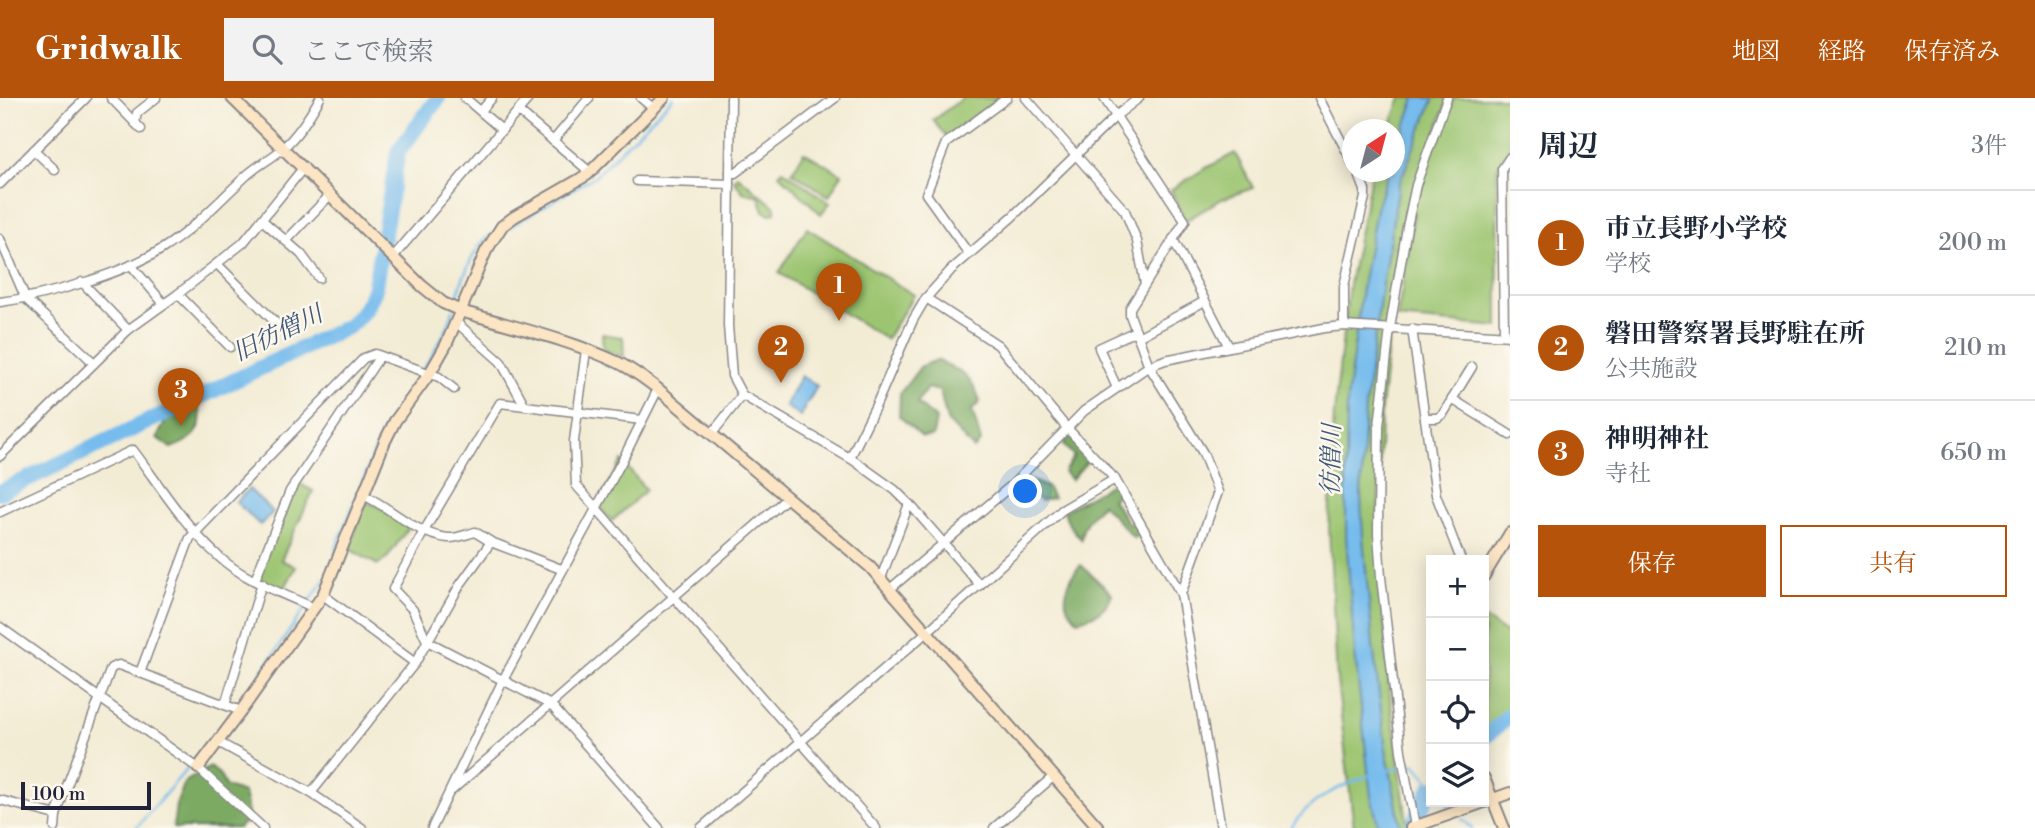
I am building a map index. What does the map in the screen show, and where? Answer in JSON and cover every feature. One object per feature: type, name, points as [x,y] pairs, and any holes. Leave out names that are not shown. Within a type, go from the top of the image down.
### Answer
[{"type":"street","points":[[0,184],[86,98]]},
{"type":"street","points":[[111,98],[138,126],[137,113],[156,98]]},
{"type":"street","points":[[232,98],[422,286],[459,316],[501,362],[524,404]]},
{"type":"street","points":[[0,302],[26,299],[82,282],[131,265],[162,250],[253,170],[283,149],[305,123],[320,98]]},
{"type":"street","points":[[465,98],[502,130]]},
{"type":"street","points":[[481,111],[492,98]]},
{"type":"street","points":[[393,257],[529,98]]},
{"type":"street","points":[[553,141],[589,98]]},
{"type":"street","points":[[641,98],[654,109]]},
{"type":"street","points":[[198,768],[323,595],[395,421],[430,373],[459,316],[486,251],[502,226],[590,172],[664,98]]},
{"type":"street","points":[[731,98],[728,326],[732,376],[742,395],[850,458],[895,491],[980,585]]},
{"type":"street","points":[[730,172],[735,173],[835,98]]},
{"type":"street","points":[[969,254],[926,194],[946,143],[1007,98]]},
{"type":"street","points":[[1026,98],[1125,211],[1137,242],[1145,284]]},
{"type":"street","points":[[1104,98],[1185,221],[1130,308],[1130,315],[1149,366],[1203,453],[1218,492],[1181,594]]},
{"type":"street","points":[[850,458],[913,320],[926,298],[969,254],[1077,156],[1116,115],[1139,98]]},
{"type":"street","points":[[1319,98],[1342,141]]},
{"type":"street","points":[[1447,98],[1416,185],[1388,328],[1379,426],[1378,533],[1381,577],[1401,751],[1413,827],[1510,793]]},
{"type":"street","points":[[518,111],[590,172]]},
{"type":"street","points":[[34,150],[55,170]]},
{"type":"street","points":[[890,589],[1027,472],[1066,427],[1084,411],[1149,366],[1229,347],[1344,326],[1507,336],[1502,169],[1510,157]]},
{"type":"street","points":[[0,456],[128,330],[243,243],[304,167]]},
{"type":"street","points":[[1502,169],[1510,178]]},
{"type":"street","points":[[637,181],[730,184]]},
{"type":"street","points":[[1344,326],[1344,286],[1365,197],[1361,182]]},
{"type":"street","points":[[286,241],[331,194]]},
{"type":"street","points":[[262,220],[301,254],[319,278]]},
{"type":"street","points":[[0,239],[26,299],[93,362]]},
{"type":"street","points":[[1173,239],[1229,347]]},
{"type":"street","points":[[217,264],[287,334]]},
{"type":"street","points":[[131,265],[164,304]]},
{"type":"street","points":[[82,282],[128,330]]},
{"type":"street","points":[[178,294],[229,347]]},
{"type":"street","points":[[926,298],[998,345],[1066,427],[1115,479],[1181,594],[1221,828]]},
{"type":"street","points":[[1117,388],[1099,348],[1137,334],[1205,302]]},
{"type":"street","points":[[459,316],[586,350],[618,362],[658,389],[881,578],[1099,828]]},
{"type":"street","points":[[1412,329],[1436,495],[1459,555]]},
{"type":"street","points":[[586,350],[573,441],[576,485],[876,828]]},
{"type":"street","points":[[140,673],[190,538],[364,359],[371,354],[380,356],[439,377],[454,389]]},
{"type":"street","points":[[225,705],[259,581],[290,491],[380,356]]},
{"type":"street","points":[[1426,418],[1437,418],[1443,414],[1472,367]]},
{"type":"street","points":[[443,828],[434,824],[446,796],[503,680],[658,389]]},
{"type":"street","points":[[711,435],[742,395]]},
{"type":"street","points":[[1452,399],[1510,435]]},
{"type":"street","points":[[642,420],[500,403],[393,589],[414,610],[427,641],[551,705],[659,828]]},
{"type":"street","points":[[0,512],[133,450],[195,533],[219,557],[237,571],[314,608]]},
{"type":"street","points":[[701,828],[928,631],[1062,510],[1115,479]]},
{"type":"street","points":[[363,495],[378,501],[424,531],[449,538],[475,532],[561,569]]},
{"type":"street","points":[[446,796],[786,499]]},
{"type":"street","points":[[881,578],[909,504]]},
{"type":"street","points":[[1489,568],[1510,533]]},
{"type":"street","points":[[312,793],[415,663],[460,585],[491,541]]},
{"type":"street","points":[[323,595],[415,663]]},
{"type":"street","points":[[0,627],[198,768],[262,828]]},
{"type":"street","points":[[55,828],[56,814],[111,668],[119,665],[241,711]]},
{"type":"street","points":[[218,743],[312,793],[362,828]]},
{"type":"street","points":[[994,828],[1054,776]]},
{"type":"street","points":[[1489,792],[1504,828]]},
{"type":"street","points":[[0,800],[56,814]]},
{"type":"green space","points":[[963,98],[1000,98],[947,138],[933,120]]},
{"type":"green space","points":[[1401,98],[1448,98],[1425,167],[1454,98],[1510,98],[1510,145],[1497,169],[1498,327],[1397,318],[1415,209],[1394,294],[1381,408],[1378,533],[1389,688],[1407,822],[1414,828],[1354,828],[1337,680],[1329,528],[1334,413],[1349,284],[1370,182],[1405,182],[1405,119],[1393,119]]},
{"type":"green space","points":[[804,152],[842,174],[829,196],[792,172]]},
{"type":"green space","points":[[1235,153],[1253,188],[1222,199],[1185,221],[1171,190]]},
{"type":"green space","points":[[783,170],[830,203],[821,214],[779,174]]},
{"type":"green space","points":[[738,176],[775,207],[775,213],[764,211],[759,196],[743,192],[734,180]]},
{"type":"green space","points":[[807,228],[914,295],[886,339],[779,273]]},
{"type":"green space","points":[[602,334],[623,337],[624,357],[603,349]]},
{"type":"green space","points":[[937,360],[964,375],[977,393],[980,402],[972,410],[981,441],[974,449],[947,421],[940,391],[927,388],[917,403],[936,419],[933,436],[922,437],[899,416],[900,393],[921,366]]},
{"type":"green space","points":[[199,406],[199,429],[186,442],[171,448],[157,438],[168,416]]},
{"type":"green space","points":[[1069,434],[1091,457],[1071,480],[1064,472],[1074,456],[1063,444]]},
{"type":"green space","points":[[622,461],[646,490],[612,521],[597,504]]},
{"type":"green space","points":[[1027,479],[1047,487],[1053,498],[1040,501],[1029,493],[1013,488],[1018,480]]},
{"type":"green space","points":[[296,482],[313,491],[281,560],[296,567],[282,593],[255,580]]},
{"type":"green space","points":[[1113,483],[1119,493],[1112,499],[1129,524],[1137,521],[1142,532],[1134,538],[1102,504],[1085,524],[1081,539],[1069,525],[1064,511]]},
{"type":"green space","points":[[366,502],[380,507],[409,527],[387,558],[378,565],[349,549]]},
{"type":"green space","points":[[1081,565],[1112,594],[1098,612],[1077,620],[1067,606],[1066,596],[1071,578]]},
{"type":"green space","points":[[1489,621],[1510,636],[1510,709],[1489,725]]},
{"type":"green space","points":[[210,767],[219,774],[226,787],[244,793],[248,813],[246,822],[238,828],[173,828],[176,805],[185,782]]},
{"type":"water","points":[[1415,98],[1434,98],[1405,169],[1405,126]]},
{"type":"water","points":[[1385,182],[1400,182],[1365,407],[1361,497],[1373,645],[1386,749],[1401,828],[1379,828],[1371,797],[1355,654],[1346,537],[1347,400],[1376,209]]},
{"type":"water","points":[[801,376],[817,386],[800,416],[785,406]]},
{"type":"water","points":[[249,489],[273,512],[260,525],[236,502]]},
{"type":"waterway","name":"旧彷僧川","points":[[0,492],[349,326],[364,310],[374,291],[398,152],[438,98]]},
{"type":"waterway","points":[[508,228],[595,176],[673,98]]},
{"type":"waterway","points":[[455,304],[474,255],[492,234]]},
{"type":"waterway","points":[[335,551],[383,429],[431,357],[448,326],[453,310]]},
{"type":"waterway","points":[[261,673],[324,580]]},
{"type":"waterway","points":[[1489,734],[1510,715]]},
{"type":"waterway","points":[[136,828],[216,735]]},
{"type":"waterway","points":[[1388,771],[1415,764],[1426,777]]},
{"type":"waterway","points":[[1291,828],[1316,801],[1371,775]]},
{"type":"waterway","points":[[1412,828],[1426,799]]},
{"type":"waterway","points":[[1462,819],[1472,828]]},
{"type":"place","name":"市立長野小学校","points":[[839,321]]},
{"type":"place","name":"磐田警察署長野駐在所","points":[[781,383]]},
{"type":"place","name":"神明神社","points":[[181,426]]},
{"type":"water label","name":"彷僧川","points":[[1332,460]]}]
